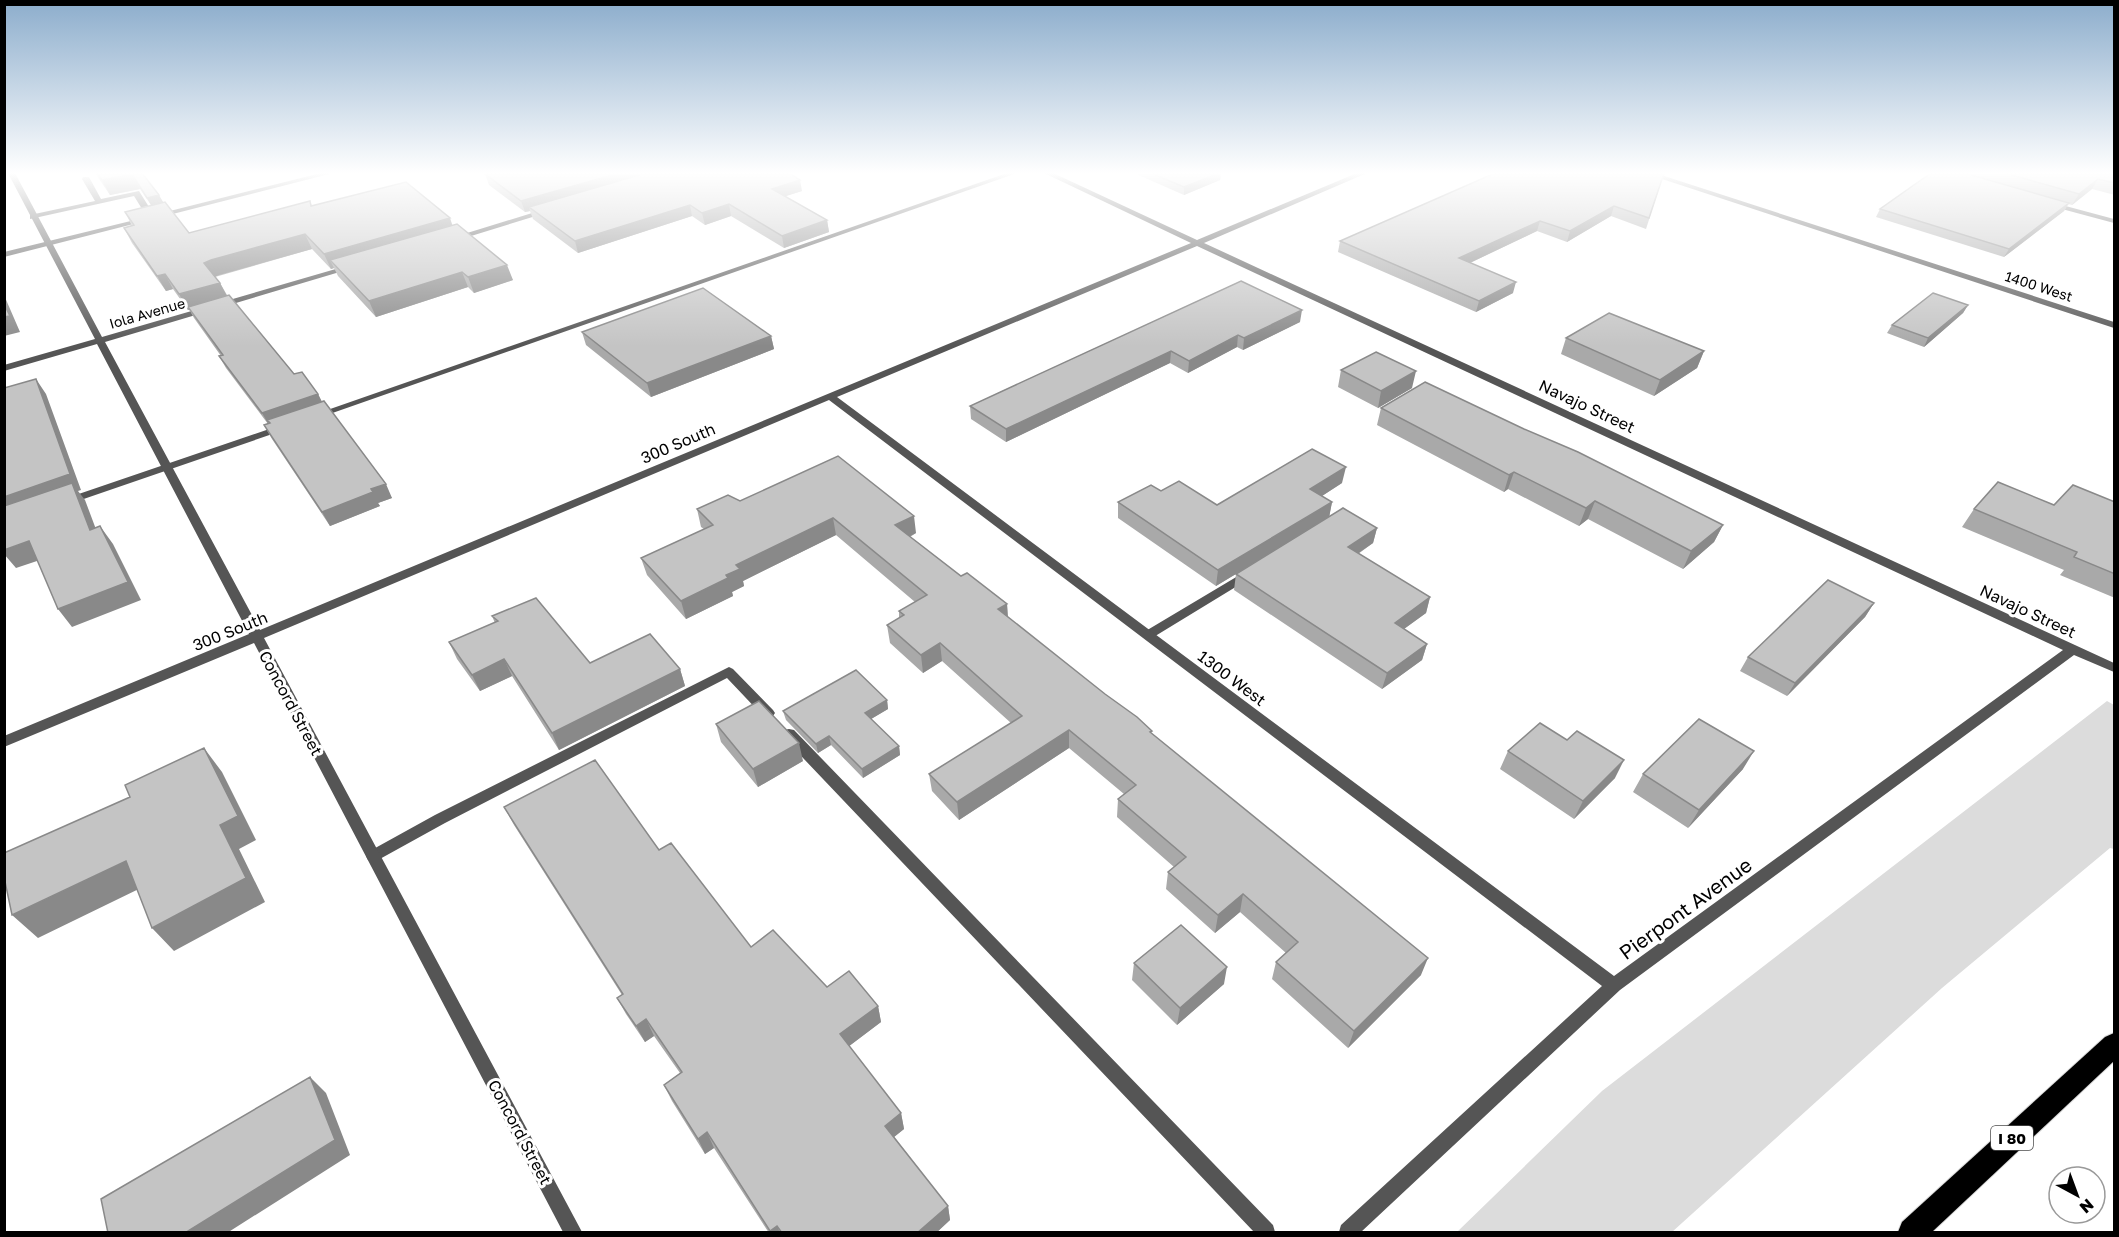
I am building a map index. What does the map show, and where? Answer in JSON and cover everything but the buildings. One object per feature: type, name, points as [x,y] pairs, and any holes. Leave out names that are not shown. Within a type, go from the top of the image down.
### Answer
[{"type":"highway","name":"I 80","points":[[1912,1233],[1962,1183],[2115,1045]]},
{"type":"street","name":"Concord Street","points":[[41,231],[573,1233]]},
{"type":"street","points":[[4,255],[101,231]]},
{"type":"street","points":[[447,240],[479,231]]},
{"type":"street","points":[[303,420],[848,231]]},
{"type":"street","name":"Navajo Street","points":[[1172,231],[2114,667]]},
{"type":"street","name":"300 South","points":[[4,742],[257,639],[1228,231]]},
{"type":"street","name":"1400 West","points":[[1825,231],[2115,325]]},
{"type":"street","name":"Iola Avenue","points":[[4,368],[355,267]]},
{"type":"street","name":"1300 West","points":[[831,397],[1614,985]]},
{"type":"street","points":[[56,505],[292,424]]},
{"type":"street","points":[[1148,635],[1256,569]]},
{"type":"street","name":"Pierpont Avenue","points":[[1348,1233],[1614,985],[2073,649]]},
{"type":"street","points":[[373,856],[440,819],[729,672],[1266,1233]]},
{"type":"shaded area","points":[[2107,701],[2114,705],[2114,849],[2110,848],[1942,988],[1672,1232],[1457,1232],[1602,1091]]}]
